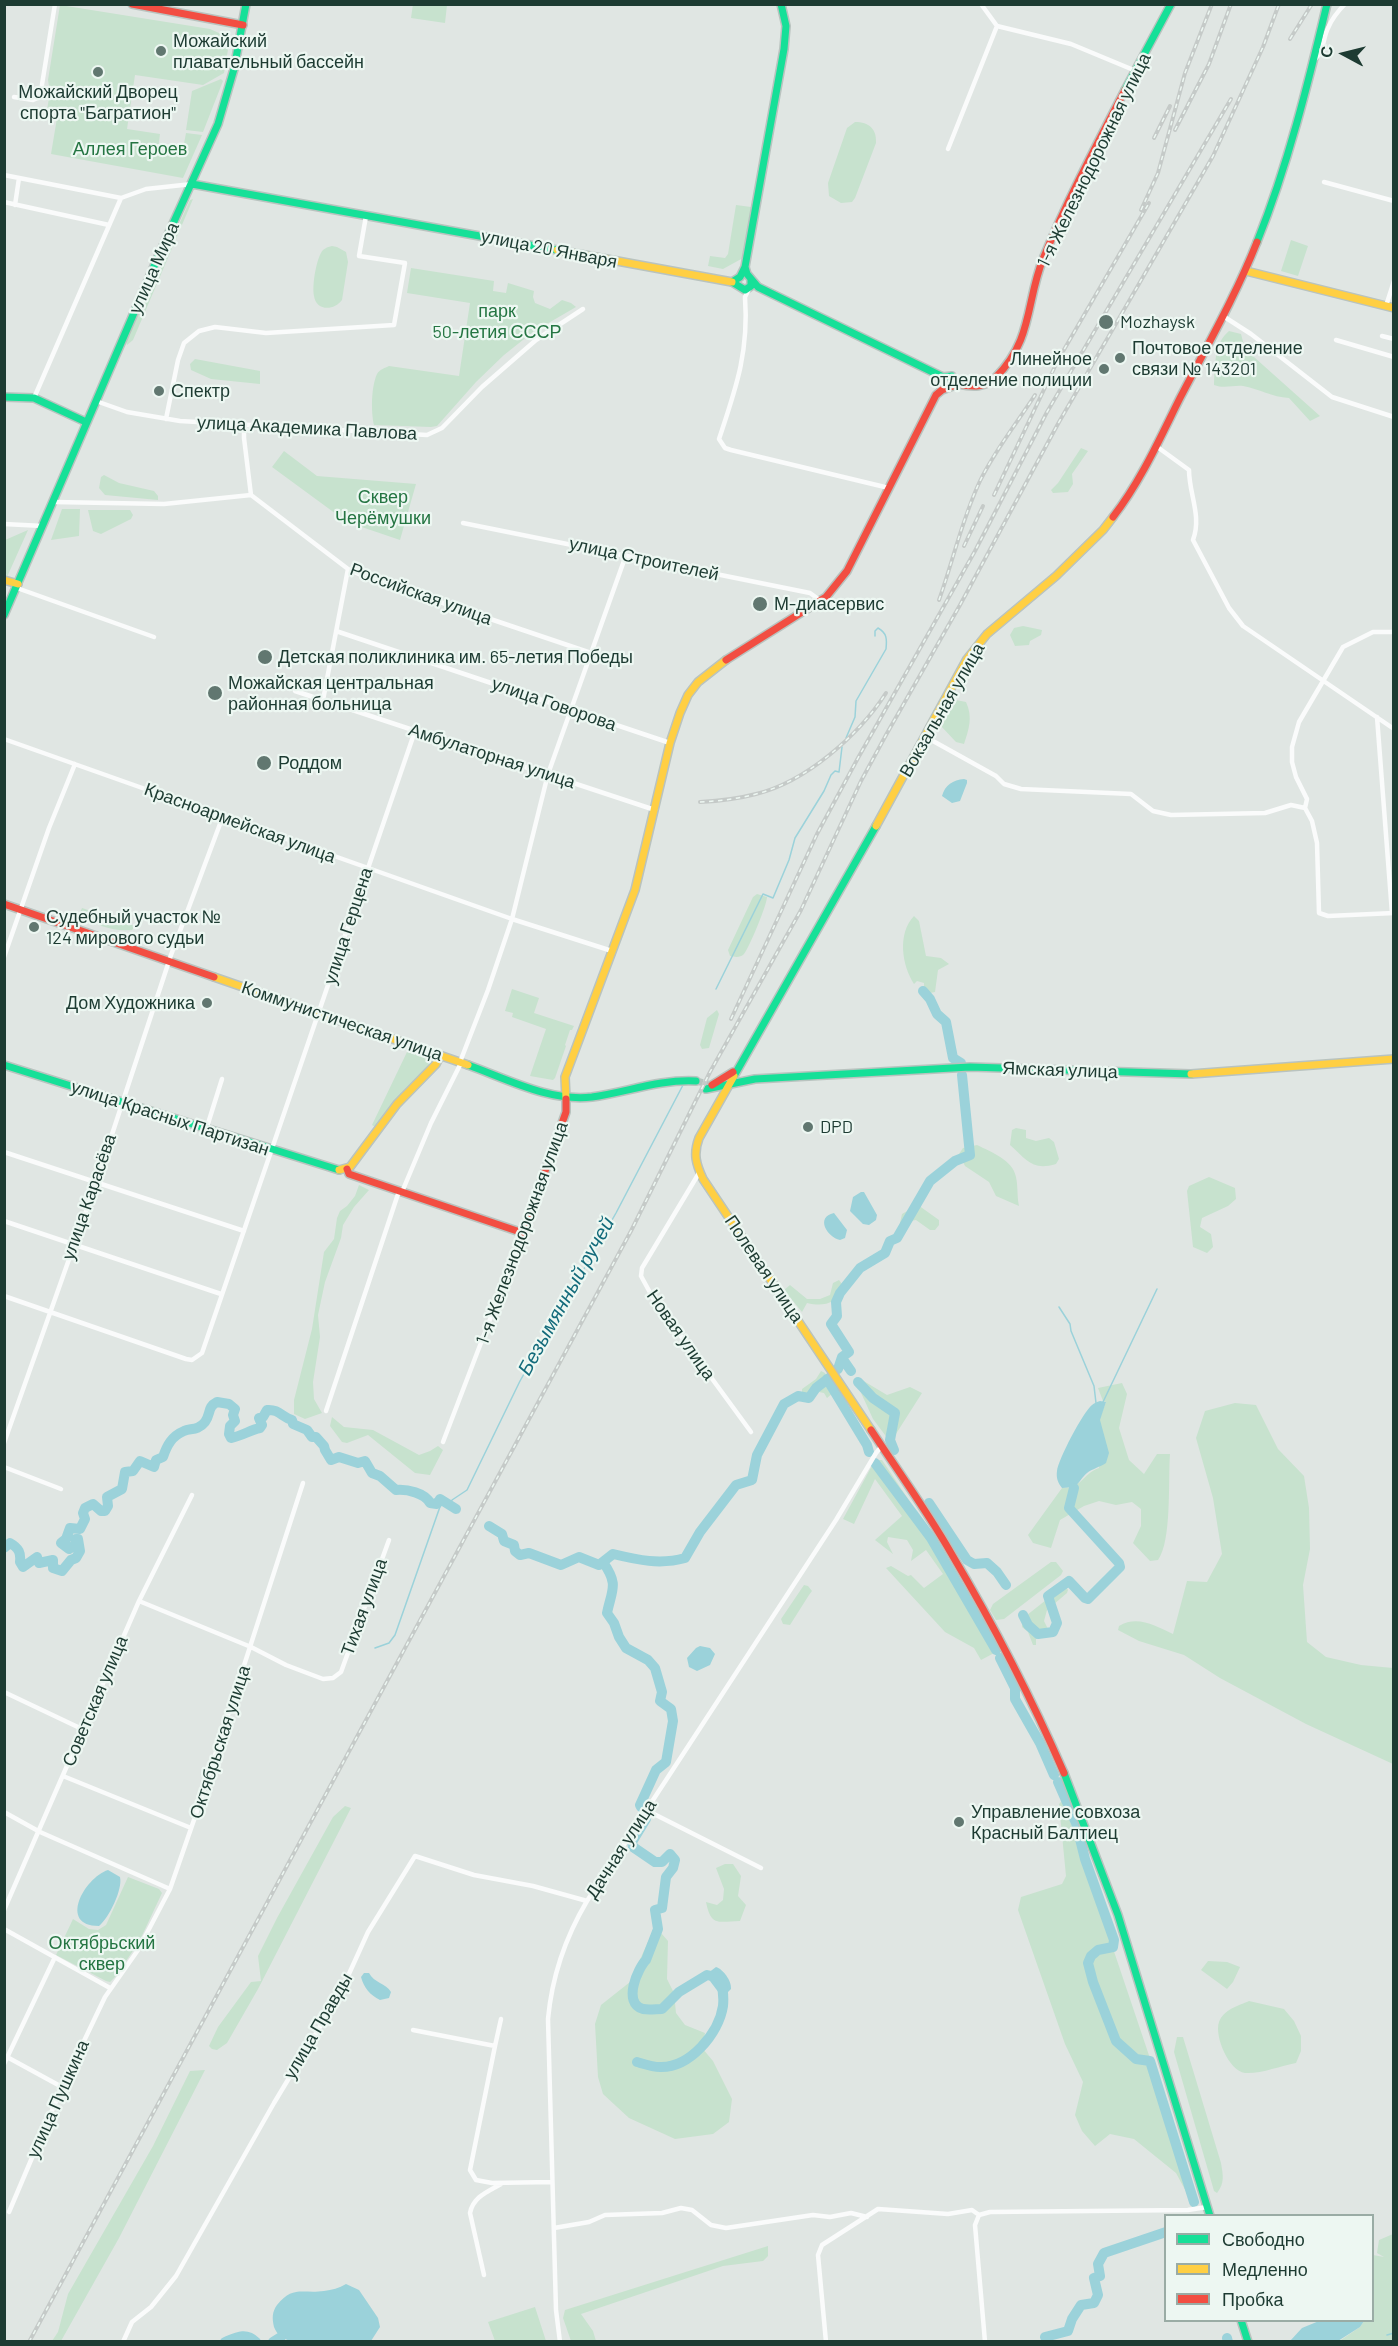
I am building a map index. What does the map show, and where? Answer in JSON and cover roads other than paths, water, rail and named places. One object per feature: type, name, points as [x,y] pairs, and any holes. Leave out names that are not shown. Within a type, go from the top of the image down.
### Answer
[{"type":"main road","points":[[132,4],[243,25]]},
{"type":"main road","name":"улица Мира","points":[[4,615],[223,110],[246,4]]},
{"type":"main road","points":[[752,283],[745,290],[740,288],[737,279],[745,267],[784,49],[786,26],[781,4]]},
{"type":"main road","name":"1-я Железнодорожная улица","points":[[523,1233],[567,1108],[565,1079],[639,876],[670,743],[683,705],[698,682],[733,655],[821,601],[833,590],[842,579],[936,395],[949,382],[976,387],[987,384],[998,376],[1010,360],[1028,322],[1042,259],[1171,4]]},
{"type":"main road","name":"Вокзальная улица","points":[[727,1085],[860,855],[967,659],[978,644],[1085,549],[1103,530],[1123,504],[1156,446],[1192,372],[1246,271],[1268,215],[1286,161],[1327,4]]},
{"type":"main road","name":"улица 20 Января","points":[[192,184],[737,279],[745,275],[752,283]]},
{"type":"main road","points":[[745,267],[752,283],[949,382]]},
{"type":"main road","points":[[1246,271],[1390,307]]},
{"type":"main road","points":[[4,397],[34,398],[86,422]]},
{"type":"main road","points":[[4,579],[17,586]]},
{"type":"main road","name":"Коммунистическая улица","points":[[4,904],[553,1095],[582,1098],[607,1095],[673,1080],[686,1079],[696,1083]]},
{"type":"main road","points":[[749,1050],[743,1070],[746,1076],[755,1079]]},
{"type":"main road","points":[[435,1053],[439,1060],[397,1104],[348,1172],[523,1233]]},
{"type":"main road","name":"Ямская улица","points":[[709,1086],[755,1079],[970,1067],[1193,1074],[1394,1059]]},
{"type":"main road","points":[[430,1071],[443,1064],[459,1062]]},
{"type":"main road","name":"улица Красных Партизан","points":[[4,1065],[272,1151],[348,1172]]},
{"type":"main road","points":[[714,1108],[709,1086],[720,1082],[737,1069]]},
{"type":"main road","name":"Полевая улица","points":[[727,1085],[696,1146],[695,1161],[699,1173],[937,1530],[1014,1666],[1056,1753],[1089,1833],[1118,1915],[1209,2214]]},
{"type":"main road","points":[[1242,2322],[1248,2342]]},
{"type":"street","points":[[14,97],[33,100],[40,97],[55,4]]},
{"type":"street","points":[[981,4],[997,26],[1078,46],[1136,71]]},
{"type":"street","points":[[1313,60],[1320,55],[1327,29],[1336,13],[1345,4]]},
{"type":"street","points":[[948,149],[997,26]]},
{"type":"street","points":[[4,175],[121,198],[34,398]]},
{"type":"street","points":[[15,205],[19,178]]},
{"type":"street","points":[[1324,182],[1394,201]]},
{"type":"street","name":"улица 20 Января","points":[[121,198],[146,189],[192,184]]},
{"type":"street","points":[[4,202],[109,225]]},
{"type":"street","points":[[166,419],[178,360],[184,343],[199,331],[215,327],[266,333],[394,325],[405,263],[359,256],[366,216]]},
{"type":"street","points":[[1390,307],[1394,281]]},
{"type":"street","points":[[752,283],[745,297],[745,352],[719,439],[721,444],[731,450],[889,488]]},
{"type":"street","points":[[740,288],[745,297]]},
{"type":"street","name":"улица Академика Павлова","points":[[96,401],[127,412],[166,419],[419,435],[434,433],[536,340],[583,309]]},
{"type":"street","points":[[1223,316],[1251,334],[1332,397],[1394,417]]},
{"type":"street","points":[[1382,336],[1394,339]]},
{"type":"street","points":[[1336,340],[1394,357]]},
{"type":"street","points":[[54,502],[164,504],[251,495],[244,446],[244,425]]},
{"type":"street","points":[[1156,446],[1189,470],[1189,484],[1198,522],[1193,540],[1229,608],[1243,626],[1394,729]]},
{"type":"street","name":"Российская улица","points":[[251,495],[348,569],[371,579],[591,653]]},
{"type":"street","name":"улица Строителей","points":[[463,523],[810,593],[821,601]]},
{"type":"street","points":[[4,524],[43,526]]},
{"type":"street","points":[[326,1411],[401,1191],[459,1062],[488,990],[512,919],[548,774],[626,555]]},
{"type":"street","points":[[323,700],[348,569]]},
{"type":"street","points":[[17,586],[154,637]]},
{"type":"street","name":"улица Говорова","points":[[336,631],[670,743]]},
{"type":"street","points":[[1377,717],[1393,913],[1329,916],[1319,913],[1317,843],[1312,821],[1305,807],[1307,799],[1296,777],[1292,762],[1292,747],[1299,722],[1343,647],[1373,632],[1394,632]]},
{"type":"street","name":"Амбулаторная улица","points":[[295,690],[655,810]]},
{"type":"street","name":"улица Герцена","points":[[50,1311],[186,1359],[196,1358],[203,1349],[415,731]]},
{"type":"street","points":[[924,736],[996,776],[1004,784],[1021,789],[1131,794],[1153,811],[1171,815],[1265,813],[1291,805],[1305,807]]},
{"type":"street","name":"Красноармейская улица","points":[[4,739],[512,919],[612,951]]},
{"type":"street","points":[[4,957],[49,828],[75,764]]},
{"type":"street","name":"улица Карасёва","points":[[4,1443],[96,1182],[169,961],[223,816]]},
{"type":"street","points":[[206,1130],[222,1079]]},
{"type":"street","points":[[4,1152],[244,1231]]},
{"type":"street","name":"Новая улица","points":[[699,1173],[642,1268],[641,1276],[660,1307],[751,1432]]},
{"type":"street","points":[[4,1221],[221,1294]]},
{"type":"street","name":"1-я Железнодорожная улица","points":[[443,1442],[523,1233]]},
{"type":"street","points":[[4,1296],[50,1311]]},
{"type":"street","name":"Дачная улица","points":[[560,2342],[556,2310],[548,2010],[560,1956],[576,1919],[587,1901],[834,1524],[881,1447]]},
{"type":"street","points":[[4,1467],[61,1489]]},
{"type":"street","name":"Октябрьская улица","points":[[110,1988],[138,1950],[170,1888],[303,1483]]},
{"type":"street","name":"Советская улица","points":[[4,1910],[139,1601],[192,1495]]},
{"type":"street","name":"Тихая улица","points":[[139,1601],[251,1647],[286,1665],[323,1679],[333,1678],[341,1672],[389,1540]]},
{"type":"street","points":[[4,1692],[82,1729]]},
{"type":"street","points":[[63,1776],[191,1828]]},
{"type":"street","points":[[646,1810],[761,1868]]},
{"type":"street","points":[[4,1812],[40,1832],[170,1888]]},
{"type":"street","name":"улица Правды","points":[[123,2342],[132,2322],[151,2307],[176,2276],[274,2103],[330,2010],[368,1932],[415,1856],[474,1875],[533,1886],[587,1901]]},
{"type":"street","points":[[4,1929],[110,1988]]},
{"type":"street","points":[[4,2064],[55,1957]]},
{"type":"street","name":"улица Пушкина","points":[[9,2212],[62,2086],[110,1988]]},
{"type":"street","points":[[501,2019],[470,2170],[476,2180],[503,2183],[552,2182]]},
{"type":"street","points":[[413,2030],[495,2046]]},
{"type":"street","points":[[6,2057],[62,2086]]},
{"type":"street","points":[[484,2276],[470,2213],[471,2206],[476,2199],[503,2183]]},
{"type":"street","points":[[978,2216],[990,2212],[1188,2210],[1207,2207]]},
{"type":"street","points":[[554,2228],[589,2222],[605,2215],[662,2213],[681,2208],[692,2210],[711,2225],[726,2228],[813,2215],[830,2217],[851,2213],[867,2217]]},
{"type":"street","points":[[826,2342],[819,2250],[827,2241],[878,2209],[948,2214],[972,2210],[978,2216]]},
{"type":"street","points":[[978,2216],[975,2225],[985,2342]]},
{"type":"water","points":[[964,779],[967,783],[960,801],[952,803],[942,796],[950,784]]},
{"type":"water","points":[[864,1192],[877,1215],[876,1220],[869,1225],[863,1224],[850,1211],[853,1197]]},
{"type":"water","points":[[834,1213],[847,1230],[845,1238],[840,1240],[827,1231],[824,1223],[828,1215]]},
{"type":"water","points":[[1100,1401],[1106,1402],[1100,1420],[1109,1453],[1106,1463],[1087,1473],[1078,1484],[1062,1488],[1058,1480],[1058,1465],[1088,1409]]},
{"type":"water","points":[[700,1646],[710,1648],[715,1654],[710,1665],[697,1671],[689,1667],[687,1658]]},
{"type":"water","points":[[108,1870],[120,1877],[117,1896],[107,1917],[99,1926],[87,1924],[80,1918],[79,1901],[91,1882]]},
{"type":"water","points":[[716,1967],[729,1979],[731,1989],[727,1993],[719,1993],[707,1977],[708,1973]]},
{"type":"water","points":[[364,1973],[369,1973],[389,1989],[391,1992],[389,1998],[380,2000],[370,1993],[361,1977]]},
{"type":"water","points":[[346,2284],[359,2290],[378,2318],[380,2327],[371,2341],[291,2341],[283,2338],[277,2332],[273,2324],[273,2313],[277,2305],[288,2295],[330,2290]]},
{"type":"water","points":[[1317,2322],[1363,2322],[1360,2327],[1338,2341],[1290,2341],[1302,2328]]},
{"type":"waterway","points":[[846,738],[855,717],[856,701],[886,649],[885,634],[878,628],[875,636]]},
{"type":"waterway","points":[[716,989],[763,894],[773,898],[789,860],[795,838],[824,791],[831,775],[835,771],[839,772],[842,747]]},
{"type":"waterway","points":[[923,991],[930,999],[937,1014],[946,1022],[953,1058],[961,1063]]},
{"type":"waterway","points":[[838,1369],[842,1357],[849,1352],[831,1324],[837,1316],[836,1302],[840,1293],[860,1268],[885,1253],[890,1241],[897,1238],[930,1181],[955,1161],[970,1155],[962,1075]]},
{"type":"waterway","name":"Безымянный ручей","points":[[450,1505],[452,1500],[467,1490],[520,1381],[616,1213],[683,1085]]},
{"type":"waterway","points":[[1103,1402],[1157,1289]]},
{"type":"waterway","points":[[1059,1307],[1070,1324],[1094,1386],[1096,1403]]},
{"type":"waterway","points":[[842,1358],[851,1371]]},
{"type":"waterway","points":[[489,1526],[502,1534],[504,1541],[514,1545],[515,1551],[520,1555],[529,1553],[561,1565],[579,1557],[599,1565],[613,1554],[640,1560],[685,1558],[700,1532],[736,1485],[752,1480],[757,1455],[784,1404],[798,1396],[809,1398],[816,1388],[829,1378]]},
{"type":"waterway","points":[[827,1379],[869,1452]]},
{"type":"waterway","points":[[858,1382],[873,1398],[895,1413],[890,1440],[894,1450]]},
{"type":"waterway","points":[[4,1548],[10,1543],[16,1547],[23,1567],[37,1557],[39,1563],[53,1560],[53,1568],[62,1571],[80,1551],[78,1539],[69,1549],[61,1543],[66,1539],[70,1528],[80,1529],[85,1519],[83,1513],[85,1508],[93,1504],[101,1511],[105,1511],[108,1506],[107,1497],[122,1489],[125,1472],[133,1471],[140,1461],[154,1467],[156,1460],[163,1457],[173,1438],[184,1431],[202,1425],[207,1419],[210,1408],[217,1402],[229,1404],[235,1409],[233,1415],[235,1421],[230,1426],[231,1438],[260,1428],[262,1425],[259,1418],[263,1417],[267,1410],[275,1411],[292,1420],[293,1424],[307,1430],[312,1437],[316,1437],[331,1460],[339,1457],[358,1463],[365,1461],[372,1473],[380,1476],[396,1490],[415,1492],[430,1503],[437,1504],[440,1499],[456,1509]]},
{"type":"waterway","points":[[875,1463],[931,1538],[996,1650]]},
{"type":"waterway","points":[[1023,1615],[1028,1625],[1038,1634],[1053,1632],[1057,1623],[1048,1596],[1069,1581],[1088,1599],[1120,1567],[1119,1563],[1069,1508],[1074,1488]]},
{"type":"waterway","points":[[375,1648],[389,1643],[395,1635],[442,1501]]},
{"type":"waterway","points":[[929,1503],[967,1560],[974,1564],[987,1563],[1006,1585]]},
{"type":"waterway","points":[[603,1562],[613,1582],[607,1613],[626,1648],[648,1660],[655,1668],[662,1692],[660,1701],[671,1709],[673,1721],[666,1762],[656,1770],[641,1807]]},
{"type":"waterway","points":[[1000,1658],[1015,1688],[1015,1699],[1040,1743],[1054,1775]]},
{"type":"waterway","points":[[1058,1782],[1076,1823],[1085,1859],[1114,1940],[1113,1947],[1098,1950],[1091,1956],[1088,1963],[1093,1982],[1116,2041],[1136,2059],[1150,2061],[1194,2202]]},
{"type":"waterway","points":[[637,2062],[657,2067],[682,2062],[701,2047],[709,2037],[716,2027],[723,2006],[720,1978],[707,1975],[679,1992],[662,2009],[643,2009],[633,2000],[636,1977],[646,1960],[658,1929],[655,1910],[662,1908],[666,1877],[673,1868],[675,1860],[670,1854],[662,1862],[655,1862],[633,1847],[632,1842],[646,1816]]},
{"type":"waterway","points":[[1045,2337],[1068,2331],[1081,2305],[1094,2303],[1098,2295],[1094,2278],[1100,2276],[1098,2264],[1104,2253],[1164,2233]]},
{"type":"waterway","points":[[1387,2335],[1394,2333]]},
{"type":"waterway","points":[[225,2342],[245,2336],[256,2342]]},
{"type":"waterway","points":[[273,2342],[281,2337]]},
{"type":"waterway","points":[[1227,2338],[1228,2342]]},
{"type":"tunnel","points":[[696,1081],[708,1084]]},
{"type":"railway","points":[[1141,210],[1158,173],[1185,73],[1212,4]]},
{"type":"railway","points":[[1175,130],[1209,64],[1231,4]]},
{"type":"railway","points":[[29,2342],[631,1231],[710,1072],[801,910],[861,781],[1059,422],[1213,156],[1263,47],[1279,4]]},
{"type":"railway","points":[[1290,39],[1312,4]]},
{"type":"railway","points":[[731,1019],[817,834],[858,758],[975,551],[1047,412],[1231,99]]},
{"type":"railway","points":[[1154,138],[1170,106]]},
{"type":"railway","points":[[994,495],[1058,360],[1149,203]]},
{"type":"railway","points":[[939,600],[980,481],[1035,395]]},
{"type":"railway","points":[[964,546],[983,506]]},
{"type":"railway","points":[[700,802],[749,796],[794,779],[830,755],[861,725],[886,693]]},
{"type":"place","name":"Можайский плавательный бассейн","points":[[161,51]]},
{"type":"place","name":"Можайский Дворец спорта \"Багратион\"","points":[[98,72]]},
{"type":"place","name":"Mozhaysk","points":[[1106,322]]},
{"type":"place","name":"Почтовое отделение связи № 143201","points":[[1120,358]]},
{"type":"place","name":"Линейное отделение полиции","points":[[1104,369]]},
{"type":"place","name":"Спектр","points":[[159,391]]},
{"type":"place","name":"М-диасервис","points":[[760,604]]},
{"type":"place","name":"Детская поликлиника им. 65-летия Победы","points":[[265,657]]},
{"type":"place","name":"Можайская центральная районная больница","points":[[215,693]]},
{"type":"place","name":"Роддом","points":[[264,763]]},
{"type":"place","name":"Судебный участок № 124 мирового судьи","points":[[34,927]]},
{"type":"place","name":"Дом Художника","points":[[207,1003]]},
{"type":"place","name":"DPD","points":[[808,1127]]},
{"type":"place","name":"Управление совхоза Красный Балтиец","points":[[959,1822]]},
{"type":"park label","name":"Аллея Героев","points":[[130,149]]},
{"type":"park label","name":"парк 50-летия СССР","points":[[497,321]]},
{"type":"park label","name":"Сквер Черёмушки","points":[[383,507]]},
{"type":"park label","name":"Октябрьский сквер","points":[[102,1953]]}]
